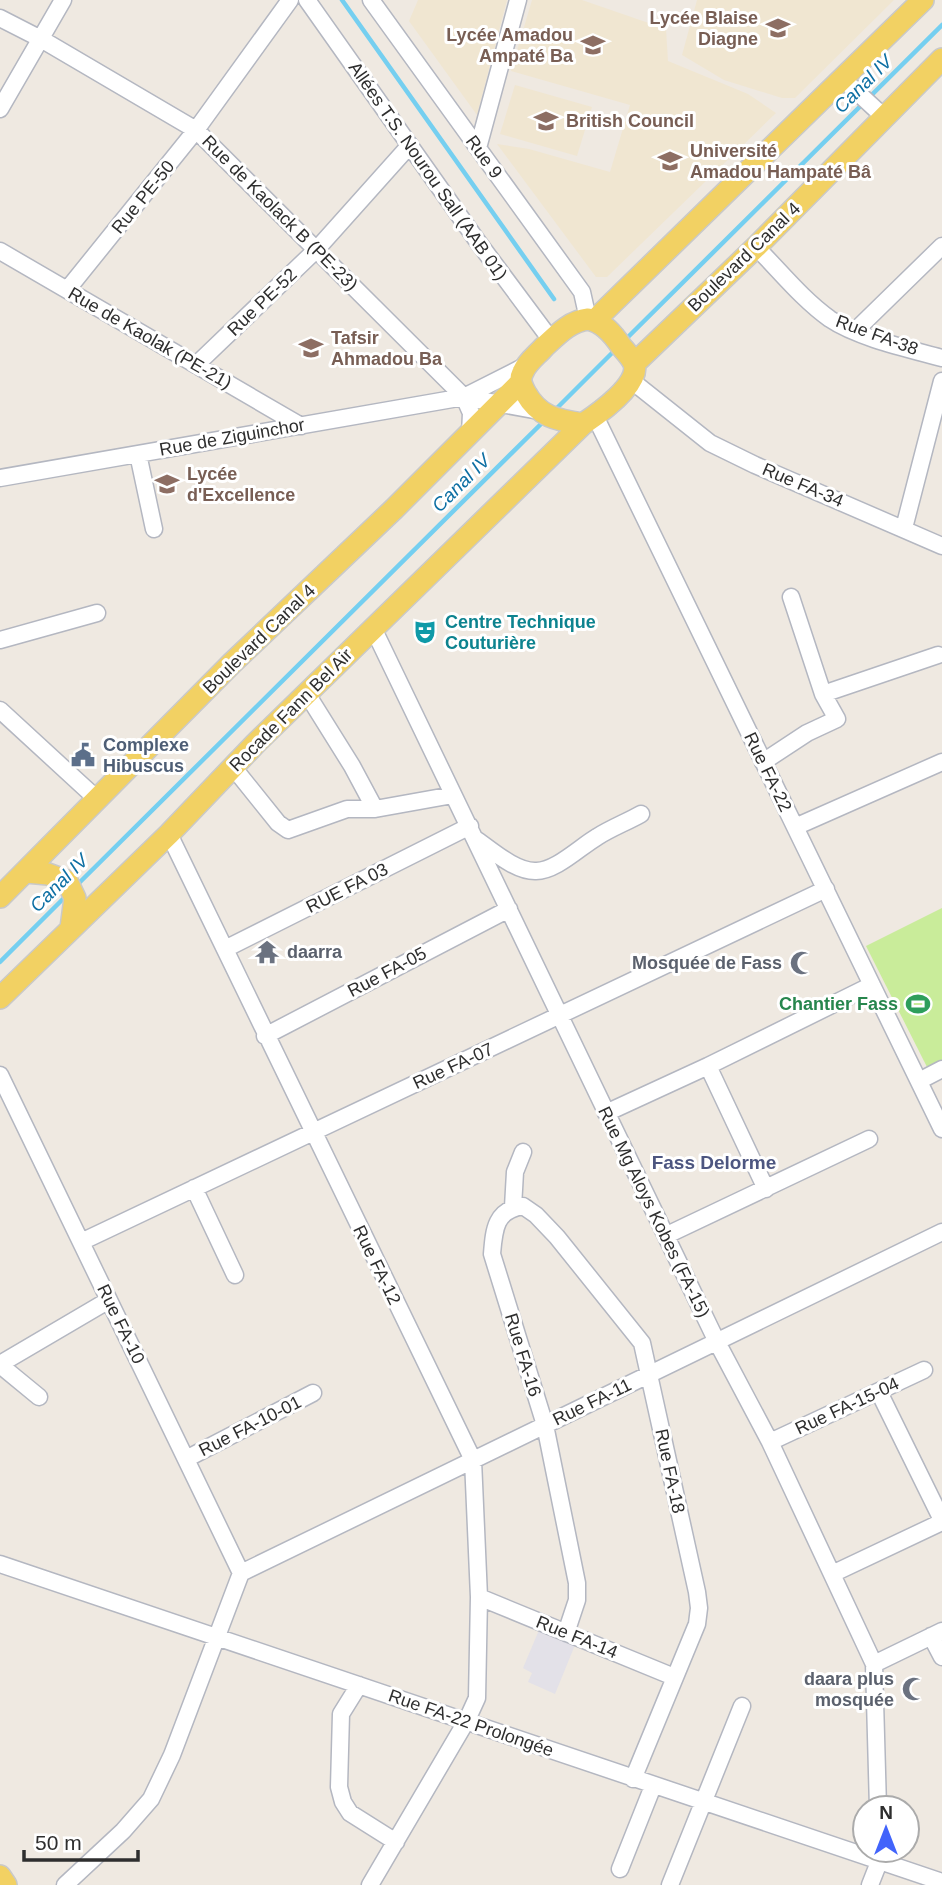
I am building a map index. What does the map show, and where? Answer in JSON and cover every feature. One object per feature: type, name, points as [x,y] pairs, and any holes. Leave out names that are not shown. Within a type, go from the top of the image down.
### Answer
[{"type":"main road","points":[[592,319],[618,341],[633,373],[589,420],[551,417],[539,411],[523,375],[551,341],[574,322],[592,319],[923,0]]},
{"type":"main road","name":"Boulevard Canal 4","points":[[633,373],[942,59]]},
{"type":"main road","name":"Boulevard Canal 4","points":[[0,897],[232,663],[470,434],[523,375]]},
{"type":"main road","name":"Rocade Fann Bel Air","points":[[0,998],[589,420]]},
{"type":"main road","points":[[26,872],[48,874],[66,881],[75,898],[71,928]]},
{"type":"main road","points":[[0,1875],[6,1885]]},
{"type":"street","points":[[0,109],[63,0]]},
{"type":"street","name":"Rue PE-50","points":[[67,290],[197,130],[290,0]]},
{"type":"street","name":"Allées T.S. Nourou Sall (AAB 01)","points":[[307,0],[551,341]]},
{"type":"street","name":"Rue 9","points":[[370,0],[582,292],[592,319]]},
{"type":"street","points":[[478,148],[518,0]]},
{"type":"street","name":"Rue de Kaolack B (PE-23)","points":[[0,18],[197,130],[464,397]]},
{"type":"street","points":[[843,79],[884,117]]},
{"type":"street","name":"Rue PE-52","points":[[197,365],[317,249],[410,145]]},
{"type":"street","points":[[855,331],[942,246]]},
{"type":"street","name":"Rue FA-38","points":[[757,247],[831,319],[855,331],[942,358]]},
{"type":"street","name":"Rue de Kaolak (PE-21)","points":[[0,251],[301,426]]},
{"type":"street","name":"Rue FA-34","points":[[633,373],[670,413],[710,443],[942,546]]},
{"type":"street","points":[[464,397],[523,375]]},
{"type":"street","points":[[904,528],[942,381]]},
{"type":"street","points":[[464,397],[539,411]]},
{"type":"street","points":[[464,397],[471,413],[470,434]]},
{"type":"street","name":"Rue de Ziguinchor","points":[[0,478],[464,397]]},
{"type":"street","name":"Rue FA-22","points":[[589,420],[763,762],[942,1129]]},
{"type":"street","points":[[138,454],[153,529]]},
{"type":"street","points":[[763,762],[807,733],[837,719],[823,694],[791,597]]},
{"type":"street","points":[[0,640],[97,613]]},
{"type":"street","name":"Rue Mg Aloys Kobes (FA-15)","points":[[374,630],[717,1342],[770,1442],[874,1664],[878,1794]]},
{"type":"street","points":[[823,694],[938,655]]},
{"type":"street","points":[[307,694],[375,809]]},
{"type":"street","points":[[0,710],[98,800]]},
{"type":"street","points":[[795,827],[942,762]]},
{"type":"street","points":[[233,767],[278,823],[288,830],[347,809],[375,809],[453,795]]},
{"type":"street","points":[[473,834],[509,861],[537,872],[641,814]]},
{"type":"street","name":"Rue FA-12","points":[[169,834],[473,1460],[479,1597],[477,1698],[467,1720],[370,1885]]},
{"type":"street","name":"RUE FA 03","points":[[225,949],[473,834]]},
{"type":"street","name":"Rue FA-07","points":[[81,1242],[826,889]]},
{"type":"street","name":"Rue FA-05","points":[[265,1036],[509,909]]},
{"type":"street","points":[[606,1113],[872,985]]},
{"type":"street","points":[[708,1066],[766,1189]]},
{"type":"street","points":[[919,1081],[942,1069]]},
{"type":"street","name":"Rue FA-10","points":[[0,1075],[242,1573]]},
{"type":"street","points":[[667,1235],[869,1139]]},
{"type":"street","points":[[513,1207],[515,1172],[523,1152]]},
{"type":"street","points":[[194,1188],[235,1275]]},
{"type":"street","name":"Rue FA-18","points":[[513,1207],[523,1206],[536,1214],[642,1343],[699,1608],[697,1624],[633,1779]]},
{"type":"street","name":"Rue FA-16","points":[[513,1207],[503,1213],[498,1223],[492,1254],[544,1425],[577,1583],[578,1600],[566,1633]]},
{"type":"street","name":"Rue FA-11","points":[[242,1573],[942,1232]]},
{"type":"street","points":[[39,1397],[0,1364],[109,1300]]},
{"type":"street","name":"Rue FA-15-04","points":[[770,1442],[923,1370]]},
{"type":"street","points":[[832,1574],[942,1521],[879,1392]]},
{"type":"street","name":"Rue FA-10-01","points":[[186,1459],[313,1394]]},
{"type":"street","name":"Rue FA-22 Prolongée","points":[[0,1564],[467,1720],[653,1786],[851,1847]]},
{"type":"street","points":[[65,1885],[124,1831],[151,1799],[172,1755],[242,1573]]},
{"type":"street","name":"Rue FA-14","points":[[479,1597],[674,1677]]},
{"type":"street","points":[[874,1664],[937,1633],[942,1657]]},
{"type":"street","points":[[359,1685],[341,1714],[339,1787],[343,1802],[350,1813],[396,1842]]},
{"type":"street","points":[[670,1885],[742,1706]]},
{"type":"street","points":[[620,1869],[653,1786]]},
{"type":"street","points":[[870,1885],[877,1864]]},
{"type":"street","name":"Rue FA-22 Prolongée","points":[[898,1864],[942,1882]]},
{"type":"shaded area","points":[[418,0],[507,0],[477,115],[409,21]]},
{"type":"shaded area","name":"Université Amadou Hampaté Bâ","points":[[532,0],[582,0],[666,29],[668,61],[748,94],[776,113],[607,277],[596,277],[497,144],[529,149],[610,172],[630,105],[511,71]]},
{"type":"shaded area","name":"Lycée Blaise Diagne","points":[[697,0],[894,0],[795,98],[782,98],[724,80],[682,55]]},
{"type":"shaded area","name":"British Council","points":[[515,85],[592,107],[577,156],[500,134]]},
{"type":"shaded area","points":[[539,1630],[575,1645],[555,1694],[528,1682],[532,1673],[523,1668]]},
{"type":"green space","name":"Chantier Fass","points":[[942,908],[942,1062],[928,1069],[866,946]]},
{"type":"waterway","points":[[342,0],[554,299]]},
{"type":"waterway","name":"Canal IV","points":[[625,340],[942,25]]},
{"type":"waterway","name":"Canal IV","points":[[553,412],[616,349]]},
{"type":"waterway","name":"Canal IV","points":[[76,886],[544,421]]},
{"type":"waterway","name":"Canal IV","points":[[0,962],[68,894]]},
{"type":"place","name":"Lycée Blaise Diagne","points":[[778,28]]},
{"type":"place","name":"Lycée Amadou Ampaté Ba","points":[[593,45]]},
{"type":"place","name":"British Council","points":[[546,121]]},
{"type":"place","name":"Université Amadou Hampaté Bâ","points":[[670,161]]},
{"type":"place","name":"Tafsir Ahmadou Ba","points":[[311,348]]},
{"type":"place","name":"Lycée d'Excellence","points":[[167,484]]},
{"type":"place","name":"Centre Technique Couturière","points":[[425,632]]},
{"type":"place","name":"Complexe Hibuscus","points":[[83,755]]},
{"type":"place","name":"daarra","points":[[267,952]]},
{"type":"place","name":"Mosquée de Fass","points":[[802,963]]},
{"type":"place","name":"Chantier Fass","points":[[918,1004]]},
{"type":"place","name":"daara plus mosquée","points":[[914,1689]]},
{"type":"district","name":"Fass Delorme","points":[[714,1162]]}]
